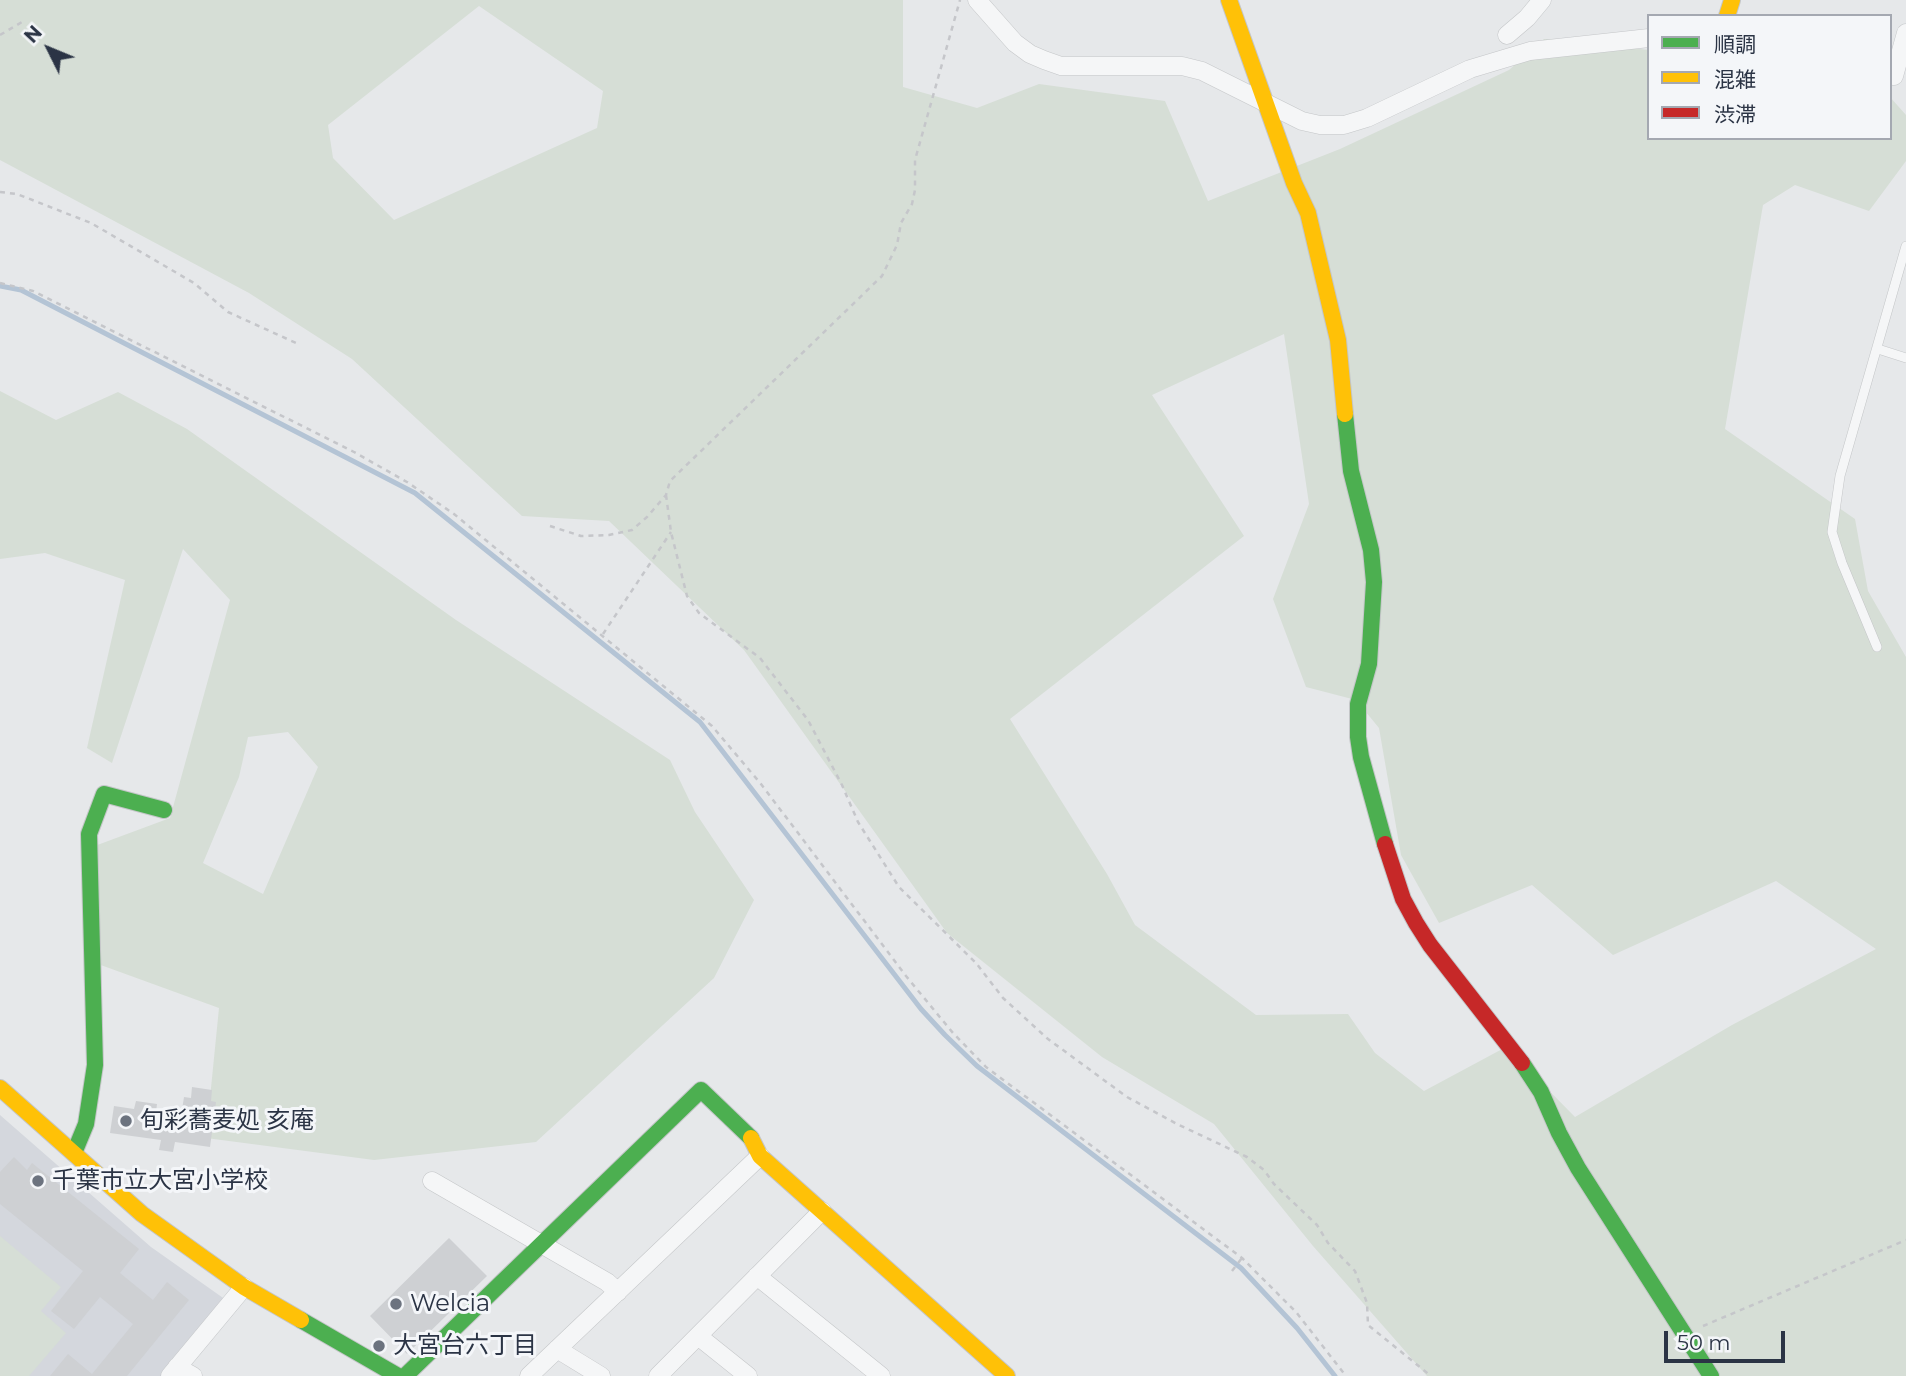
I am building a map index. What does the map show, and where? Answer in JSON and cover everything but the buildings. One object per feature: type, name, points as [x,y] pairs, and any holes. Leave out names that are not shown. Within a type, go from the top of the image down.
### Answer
[{"type":"street","points":[[976,0],[1015,43],[1030,54],[1060,66],[1182,66],[1202,71],[1301,121],[1320,125],[1344,125],[1367,118],[1470,69],[1530,51],[1647,38]]},
{"type":"street","points":[[1229,0],[1294,183],[1308,213],[1338,340],[1352,471],[1371,550],[1374,582],[1369,664],[1358,704],[1358,737],[1391,866],[1403,899],[1416,923],[1430,945],[1517,1056],[1541,1092],[1578,1168],[1711,1376]]},
{"type":"street","points":[[1507,34],[1527,18],[1542,0]]},
{"type":"street","points":[[1897,77],[1906,33]]},
{"type":"street","points":[[74,1153],[86,1124],[95,1065],[89,834],[104,793],[164,810]]},
{"type":"street","points":[[0,1088],[142,1214],[244,1287],[398,1376]]},
{"type":"street","points":[[405,1376],[701,1090],[753,1140],[760,1156],[1007,1376]]},
{"type":"street","points":[[529,1376],[760,1156]]},
{"type":"street","points":[[432,1181],[542,1243],[607,1282],[618,1292]]},
{"type":"street","points":[[658,1376],[822,1211]]},
{"type":"street","points":[[757,1276],[881,1376]]},
{"type":"street","points":[[180,1373],[244,1287]]},
{"type":"street","points":[[698,1336],[748,1376]]},
{"type":"street","points":[[557,1349],[601,1376]]},
{"type":"lane","points":[[1877,647],[1832,532],[1840,476],[1906,246]]},
{"type":"lane","points":[[1878,349],[1906,358]]},
{"type":"path","points":[[960,0],[915,160],[914,197],[901,223],[890,263],[882,276],[670,481],[666,495],[682,586],[699,613],[746,645],[760,658],[808,720],[858,822],[899,887],[976,963],[1003,998],[1048,1039],[1126,1097],[1247,1157],[1264,1170],[1274,1184],[1317,1225],[1328,1243],[1355,1271],[1367,1303],[1368,1325],[1431,1376]]},
{"type":"path","points":[[0,35],[22,22]]},
{"type":"path","points":[[0,192],[17,194],[91,223],[194,283],[228,312],[296,343]]},
{"type":"path","points":[[0,283],[33,291],[354,452],[407,482],[454,514],[712,726],[761,785],[906,976],[953,1033],[986,1067],[1242,1258],[1296,1312],[1346,1376]]},
{"type":"path","points":[[550,526],[580,536],[609,535],[632,530],[666,495]]},
{"type":"path","points":[[602,635],[671,532]]},
{"type":"path","points":[[1684,1334],[1906,1240]]},
{"type":"path","points":[[1232,1271],[1242,1258]]},
{"type":"shaded area","points":[[0,0],[903,0],[903,87],[977,108],[1039,84],[1165,101],[1208,201],[1340,149],[1509,70],[1544,39],[1647,50],[1647,140],[1892,140],[1892,99],[1906,115],[1906,161],[1869,211],[1795,185],[1763,205],[1725,429],[1855,519],[1868,591],[1906,657],[1906,1376],[1427,1376],[1313,1246],[1214,1124],[1102,1057],[947,933],[744,650],[609,521],[522,516],[352,359],[249,293],[0,160]],"holes":[[[479,6],[603,91],[597,128],[394,220],[333,158],[328,125]],[[1284,334],[1309,504],[1273,599],[1306,687],[1356,700],[1379,728],[1401,855],[1439,923],[1532,885],[1613,955],[1776,881],[1876,949],[1732,1025],[1575,1117],[1506,1047],[1424,1091],[1375,1053],[1348,1014],[1256,1015],[1135,925],[1107,874],[1010,719],[1244,536],[1152,395]]]},
{"type":"shaded area","points":[[0,391],[56,420],[118,392],[187,429],[456,620],[670,760],[695,812],[754,900],[714,978],[536,1142],[374,1160],[206,1138],[219,1008],[98,964],[92,847],[170,818],[230,600],[183,549],[112,763],[87,748],[125,580],[45,553],[0,559]],"holes":[[[288,732],[318,767],[263,894],[203,863],[239,777],[248,737]]]},
{"type":"shaded area","name":"千葉市立大宮小学校","points":[[0,1115],[151,1247],[226,1300],[165,1376],[0,1376]]},
{"type":"shaded area","points":[[0,1236],[61,1287],[41,1311],[66,1333],[29,1376],[0,1376]]},
{"type":"waterway","points":[[0,286],[21,290],[415,493],[700,722],[921,1009],[945,1035],[977,1066],[1241,1268],[1297,1328],[1335,1376]]},
{"type":"traffic: fast","points":[[1345,414],[1351,471],[1371,550],[1374,582],[1369,664],[1358,704],[1358,737],[1385,844]]},
{"type":"traffic: fast","points":[[74,1153],[86,1124],[95,1065],[89,834],[104,794],[164,810]]},
{"type":"traffic: fast","points":[[1522,1063],[1541,1092],[1578,1168],[1711,1376]]},
{"type":"traffic: fast","points":[[405,1376],[701,1090],[751,1138]]},
{"type":"traffic: fast","points":[[301,1320],[398,1376]]},
{"type":"traffic: slow","points":[[1229,0],[1294,183],[1308,213],[1338,340],[1345,414]]},
{"type":"traffic: slow","points":[[1728,14],[1732,0]]},
{"type":"traffic: slow","points":[[0,1088],[142,1214],[244,1287],[301,1320]]},
{"type":"traffic: slow","points":[[751,1138],[760,1156],[1007,1376]]},
{"type":"traffic: jam","points":[[1385,844],[1403,899],[1416,923],[1430,945],[1522,1063]]},
{"type":"place","name":"旬彩蕎麦処 亥庵","points":[[126,1121]]},
{"type":"place","name":"千葉市立大宮小学校","points":[[38,1181]]},
{"type":"place","name":"Welcia","points":[[396,1304]]},
{"type":"place","name":"大宮台六丁目","points":[[379,1346]]}]
